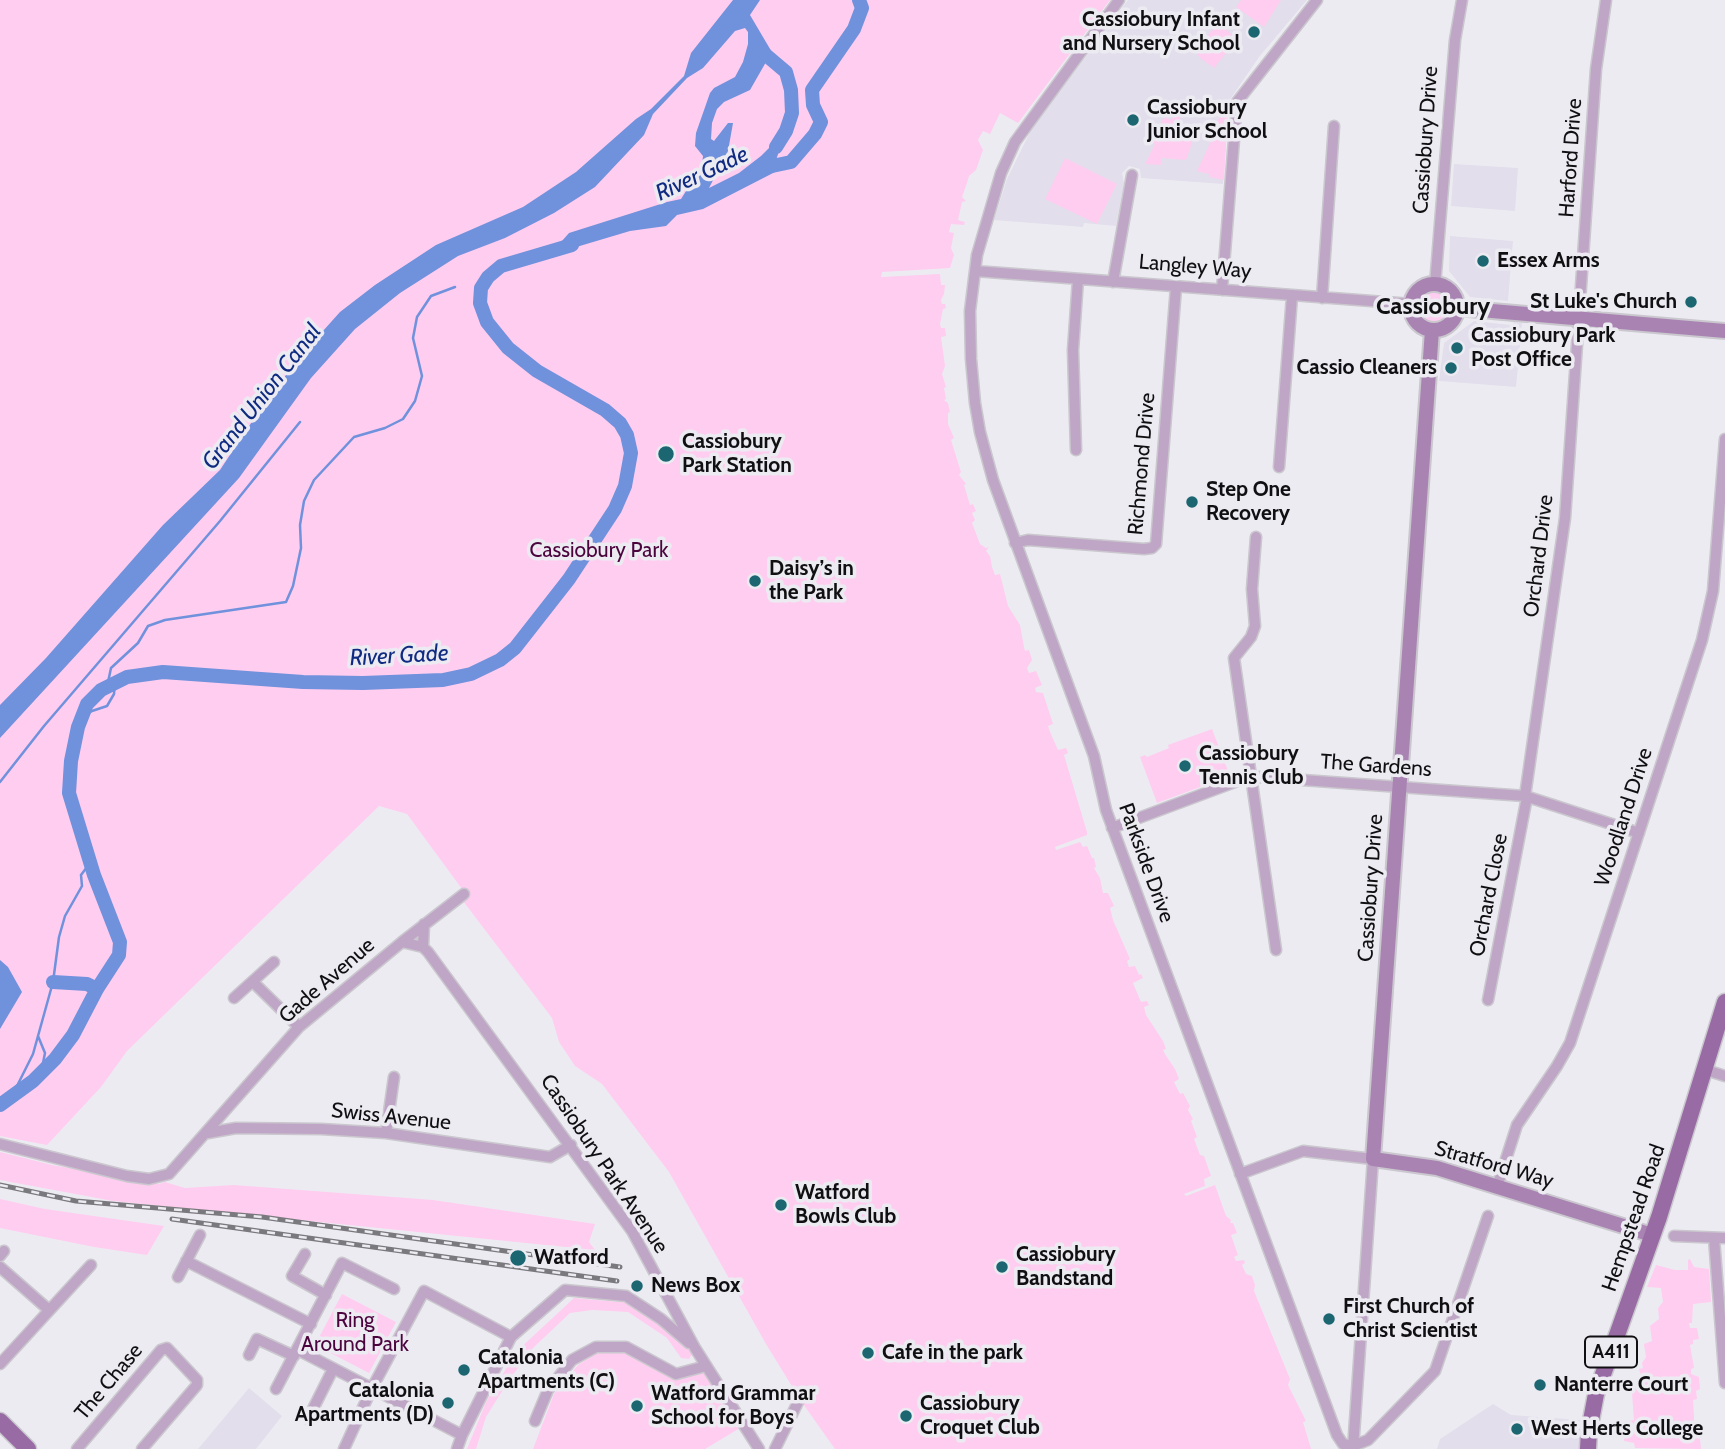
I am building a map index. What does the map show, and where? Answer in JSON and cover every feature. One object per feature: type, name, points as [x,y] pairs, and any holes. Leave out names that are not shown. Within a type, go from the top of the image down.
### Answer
[{"type":"main road","name":"Hempstead Road","points":[[1588,1449],[1596,1394],[1652,1235],[1725,1002]]},
{"type":"main road","points":[[3,1431],[28,1449]]},
{"type":"street","name":"Parkside Drive","points":[[1119,0],[1015,142],[1001,173],[984,225],[975,271],[970,338],[977,413],[985,455],[1091,748],[1112,828],[1337,1435],[1343,1444],[1353,1447]]},
{"type":"street","points":[[1222,290],[1237,102],[1317,0]]},
{"type":"street","name":"Cassiobury Drive","points":[[1435,285],[1455,40],[1462,0]]},
{"type":"street","name":"Harford Drive","points":[[1578,319],[1597,69],[1606,0]]},
{"type":"street","points":[[1322,298],[1334,126]]},
{"type":"street","points":[[1112,282],[1132,175]]},
{"type":"street","name":"Langley Way","points":[[975,271],[1411,304]]},
{"type":"street","points":[[1076,450],[1073,350],[1078,279]]},
{"type":"street","points":[[1435,285],[1448,290],[1456,301],[1457,308],[1452,322],[1440,330],[1432,330],[1419,325],[1411,312],[1411,304],[1422,288],[1435,285]]},
{"type":"street","name":"Richmond Drive","points":[[1015,543],[1028,540],[1144,549],[1152,548],[1156,544],[1176,286]]},
{"type":"street","points":[[1279,467],[1292,296]]},
{"type":"street","points":[[1457,308],[1725,331]]},
{"type":"street","name":"Orchard Drive","points":[[1526,797],[1565,518],[1578,319]]},
{"type":"street","name":"Cassiobury Drive","points":[[1353,1447],[1432,330]]},
{"type":"street","name":"Woodland Drive","points":[[1497,1187],[1517,1125],[1570,1043],[1708,617],[1716,560],[1725,439]]},
{"type":"street","points":[[1256,537],[1252,589],[1255,626],[1251,636],[1234,658],[1276,950]]},
{"type":"street","name":"The Gardens","points":[[1112,828],[1251,777],[1526,797],[1639,833]]},
{"type":"street","name":"Orchard Close","points":[[1489,1000],[1526,797]]},
{"type":"street","name":"Gade Avenue","points":[[0,1144],[127,1176],[149,1179],[169,1174],[196,1140],[299,1027],[464,894]]},
{"type":"street","points":[[402,942],[423,947],[424,924]]},
{"type":"street","name":"Cassiobury Park Avenue","points":[[423,947],[632,1231],[695,1348],[759,1449]]},
{"type":"street","points":[[234,998],[274,962]]},
{"type":"street","points":[[253,982],[299,1027]]},
{"type":"street","points":[[1703,1069],[1725,1076]]},
{"type":"street","points":[[386,1133],[394,1077]]},
{"type":"street","points":[[227,1109],[236,1128]]},
{"type":"street","name":"Swiss Avenue","points":[[204,1134],[219,1129],[236,1128],[386,1133],[550,1157],[571,1145]]},
{"type":"street","name":"Stratford Way","points":[[1240,1174],[1303,1151],[1437,1168],[1652,1235]]},
{"type":"street","points":[[1353,1447],[1371,1437],[1434,1371],[1488,1216]]},
{"type":"street","points":[[178,1277],[200,1235]]},
{"type":"street","points":[[1674,1236],[1719,1238],[1725,1383]]},
{"type":"street","points":[[305,1254],[292,1276],[326,1295]]},
{"type":"street","points":[[186,1261],[311,1324]]},
{"type":"street","points":[[276,1389],[342,1263],[394,1289]]},
{"type":"street","points":[[0,1364],[91,1265]]},
{"type":"street","points":[[0,1267],[49,1310]]},
{"type":"street","points":[[457,1449],[506,1335],[565,1290],[626,1296],[695,1348]]},
{"type":"street","points":[[344,1449],[424,1291],[506,1335]]},
{"type":"street","points":[[250,1355],[257,1339],[296,1353],[462,1435]]},
{"type":"street","points":[[535,1421],[548,1390],[572,1360],[596,1347],[626,1347],[676,1374],[706,1366]]},
{"type":"street","name":"The Chase","points":[[77,1449],[161,1349],[167,1348],[197,1380],[197,1385],[142,1449]]},
{"type":"street","points":[[308,1419],[333,1370]]},
{"type":"street","points":[[775,1449],[800,1398]]},
{"type":"shaded area","name":"Cassiobury Junior School","points":[[1128,0],[1307,0],[1259,57],[1229,101],[1223,184],[1141,178],[1140,169],[1129,166],[1122,173],[1124,183],[1116,226],[1084,223],[1083,227],[994,220],[1007,179],[1031,130]]},
{"type":"shaded area","points":[[1454,164],[1518,168],[1515,211],[1451,206]]},
{"type":"shaded area","points":[[1450,236],[1513,241],[1508,301],[1470,297],[1449,271]]},
{"type":"shaded area","points":[[1474,321],[1511,325],[1514,322],[1522,323],[1516,387],[1439,381],[1444,343]]},
{"type":"shaded area","points":[[249,1388],[282,1416],[256,1449],[198,1449]]},
{"type":"shaded area","name":"West Herts College","points":[[1493,1404],[1511,1415],[1581,1420],[1579,1449],[1437,1449],[1440,1439]]},
{"type":"green space","name":"Cassiobury Park","points":[[0,0],[1110,0],[1018,123],[1000,113],[990,134],[983,131],[978,140],[983,150],[976,170],[969,176],[962,197],[966,201],[962,202],[958,220],[965,222],[964,225],[951,224],[949,232],[954,233],[951,248],[954,255],[950,268],[882,272],[881,277],[940,274],[941,285],[945,285],[941,300],[946,308],[943,309],[940,324],[941,328],[945,328],[946,336],[941,337],[945,366],[942,374],[946,387],[944,400],[948,403],[950,412],[948,424],[954,438],[951,440],[961,472],[959,475],[966,484],[964,485],[970,505],[973,504],[976,511],[972,513],[975,520],[972,523],[980,544],[989,547],[986,551],[995,575],[1000,574],[1008,606],[1020,625],[1025,651],[1029,650],[1032,660],[1027,668],[1029,673],[1036,671],[1042,685],[1035,688],[1036,692],[1043,693],[1053,724],[1048,726],[1050,732],[1058,750],[1066,748],[1068,753],[1064,755],[1087,832],[1087,835],[1055,847],[1056,850],[1080,842],[1083,847],[1087,846],[1094,858],[1094,868],[1100,878],[1103,893],[1108,893],[1114,906],[1110,908],[1130,959],[1127,961],[1129,967],[1135,966],[1143,978],[1133,983],[1141,1002],[1147,1001],[1149,1005],[1144,1007],[1146,1015],[1163,1041],[1166,1049],[1163,1050],[1179,1079],[1174,1082],[1190,1106],[1188,1110],[1197,1137],[1194,1139],[1211,1176],[1204,1179],[1205,1186],[1184,1194],[1186,1196],[1215,1185],[1226,1216],[1237,1233],[1231,1235],[1238,1255],[1234,1257],[1236,1261],[1244,1260],[1242,1265],[1246,1274],[1252,1276],[1254,1291],[1290,1379],[1288,1385],[1306,1421],[1303,1422],[1311,1449],[835,1449],[766,1344],[669,1172],[602,1084],[575,1066],[559,1042],[552,1018],[463,901],[462,889],[407,814],[379,806],[127,1051],[101,1087],[47,1145],[0,1136]]},
{"type":"green space","points":[[1241,0],[1281,0],[1264,27],[1236,7]]},
{"type":"green space","points":[[1218,23],[1237,39],[1214,68],[1199,57],[1196,50]]},
{"type":"green space","points":[[1224,110],[1228,110],[1224,180],[1197,171],[1213,137],[1210,135]]},
{"type":"green space","points":[[1175,113],[1181,116],[1175,131],[1193,140],[1186,160],[1162,158],[1161,165],[1145,164],[1155,144],[1151,142],[1164,117],[1171,120]]},
{"type":"green space","points":[[1065,158],[1117,184],[1097,224],[1045,199]]},
{"type":"green space","points":[[1434,289],[1447,294],[1452,307],[1447,320],[1434,325],[1421,320],[1416,307],[1421,294]]},
{"type":"green space","name":"Cassiobury Tennis Club","points":[[1212,729],[1230,776],[1157,803],[1140,757],[1147,757],[1169,748],[1168,745]]},
{"type":"green space","points":[[0,1152],[52,1165],[159,1184],[165,1182],[185,1188],[234,1185],[433,1200],[595,1224],[589,1242],[595,1250],[113,1201],[0,1180]]},
{"type":"green space","points":[[0,1199],[45,1209],[164,1226],[147,1255],[94,1247],[0,1228]]},
{"type":"green space","points":[[1690,1259],[1694,1267],[1709,1269],[1711,1302],[1693,1304],[1692,1323],[1689,1323],[1690,1328],[1697,1328],[1699,1339],[1693,1340],[1690,1345],[1694,1368],[1691,1369],[1691,1374],[1699,1377],[1700,1389],[1696,1391],[1697,1399],[1693,1400],[1695,1435],[1700,1438],[1701,1449],[1635,1448],[1634,1443],[1624,1441],[1627,1431],[1621,1431],[1621,1427],[1624,1426],[1623,1422],[1634,1420],[1632,1393],[1634,1387],[1643,1385],[1639,1369],[1643,1368],[1642,1363],[1646,1357],[1644,1344],[1652,1341],[1650,1326],[1659,1319],[1658,1308],[1663,1302],[1661,1288],[1647,1287],[1656,1265],[1688,1270]]},
{"type":"green space","name":"Ring Around Park","points":[[342,1294],[396,1322],[369,1373],[315,1345]]},
{"type":"green space","points":[[574,1298],[631,1303],[692,1346],[693,1353],[689,1359],[681,1358],[667,1338],[628,1312],[592,1310],[570,1313],[533,1348],[486,1417],[476,1449],[467,1449],[486,1402],[516,1352]]},
{"type":"green space","name":"Watford Grammar School for Boys","points":[[598,1352],[627,1353],[669,1377],[701,1369],[740,1428],[705,1449],[533,1449],[554,1394],[578,1365]]},
{"type":"water","points":[[733,0],[760,0],[750,15],[773,54],[774,61],[766,62],[750,90],[724,102],[717,109],[712,123],[711,139],[714,141],[728,123],[733,123],[728,151],[709,188],[739,173],[786,131],[776,160],[791,162],[703,209],[677,215],[666,226],[630,231],[573,248],[554,250],[569,233],[681,199],[702,166],[703,156],[695,146],[696,133],[710,93],[735,77],[743,62],[748,32],[745,28],[735,31],[703,68],[687,78],[653,114],[644,135],[595,187],[554,213],[505,238],[458,256],[400,293],[355,329],[311,378],[239,478],[0,738],[0,705],[46,658],[163,525],[220,470],[267,399],[340,312],[375,285],[436,245],[523,207],[576,172],[651,109],[684,76],[691,53]]},
{"type":"water","points":[[0,960],[8,967],[22,992],[0,1029]]},
{"type":"waterway","name":"River Gade","points":[[772,166],[791,162],[815,134],[821,122],[813,105],[812,90],[854,29],[862,8],[859,0]]},
{"type":"waterway","points":[[760,50],[786,72],[791,90],[792,113],[786,131],[776,147]]},
{"type":"waterway","name":"River Gade","points":[[0,1105],[33,1081],[55,1059],[73,1035],[97,989],[119,955],[120,942],[94,875],[69,793],[71,761],[78,727],[87,704],[101,690],[127,677],[163,672],[303,682],[363,683],[443,680],[471,674],[500,660],[515,648],[569,579],[615,509],[625,486],[631,453],[627,435],[620,423],[605,410],[537,371],[508,348],[487,322],[480,303],[481,288],[488,277],[501,266],[572,245]]},
{"type":"waterway","points":[[107,687],[111,668],[138,643],[148,626],[165,620],[286,602],[293,586],[301,548],[300,525],[304,501],[314,480],[354,437],[385,428],[403,419],[415,401],[422,376],[413,338],[417,317],[431,296],[455,287]]},
{"type":"waterway","points":[[0,782],[300,422]]},
{"type":"waterway","points":[[81,718],[107,706],[114,694],[115,682]]},
{"type":"waterway","points":[[10,1100],[33,1054],[53,982],[59,937],[65,916],[82,886],[81,875],[90,863]]},
{"type":"waterway","points":[[53,982],[87,984],[97,989]]},
{"type":"waterway","points":[[38,1036],[45,1053],[41,1073]]},
{"type":"railway","points":[[0,1185],[76,1201],[262,1217],[620,1267]]},
{"type":"railway","points":[[172,1219],[617,1281]]},
{"type":"place","name":"Cassiobury Infant and Nursery School","points":[[1254,32]]},
{"type":"place","name":"Cassiobury Junior School","points":[[1133,120]]},
{"type":"place","name":"Essex Arms","points":[[1483,261]]},
{"type":"place","name":"St Luke's Church","points":[[1691,302]]},
{"type":"place","name":"Cassiobury Park Post Office","points":[[1457,348]]},
{"type":"place","name":"Cassio Cleaners","points":[[1451,368]]},
{"type":"place","name":"Cassiobury Park Station","points":[[666,454]]},
{"type":"place","name":"Step One Recovery","points":[[1192,502]]},
{"type":"place","name":"Daisy’s in the Park","points":[[755,581]]},
{"type":"place","name":"Cassiobury Tennis Club","points":[[1185,766]]},
{"type":"place","name":"Watford Bowls Club","points":[[781,1205]]},
{"type":"place","name":"Watford","points":[[518,1258]]},
{"type":"place","name":"Cassiobury Bandstand","points":[[1002,1267]]},
{"type":"place","name":"News Box","points":[[637,1286]]},
{"type":"place","name":"First Church of Christ Scientist","points":[[1329,1319]]},
{"type":"place","name":"Cafe in the park","points":[[868,1353]]},
{"type":"place","name":"Catalonia Apartments (C)","points":[[464,1370]]},
{"type":"place","name":"Nanterre Court","points":[[1540,1385]]},
{"type":"place","name":"Catalonia Apartments (D)","points":[[448,1403]]},
{"type":"place","name":"Watford Grammar School for Boys","points":[[637,1406]]},
{"type":"place","name":"Cassiobury Croquet Club","points":[[906,1416]]},
{"type":"place","name":"West Herts College","points":[[1517,1429]]},
{"type":"district","name":"Cassiobury","points":[[1433,307]]},
{"type":"water label","name":"Grand Union Canal","points":[[262,397]]}]
